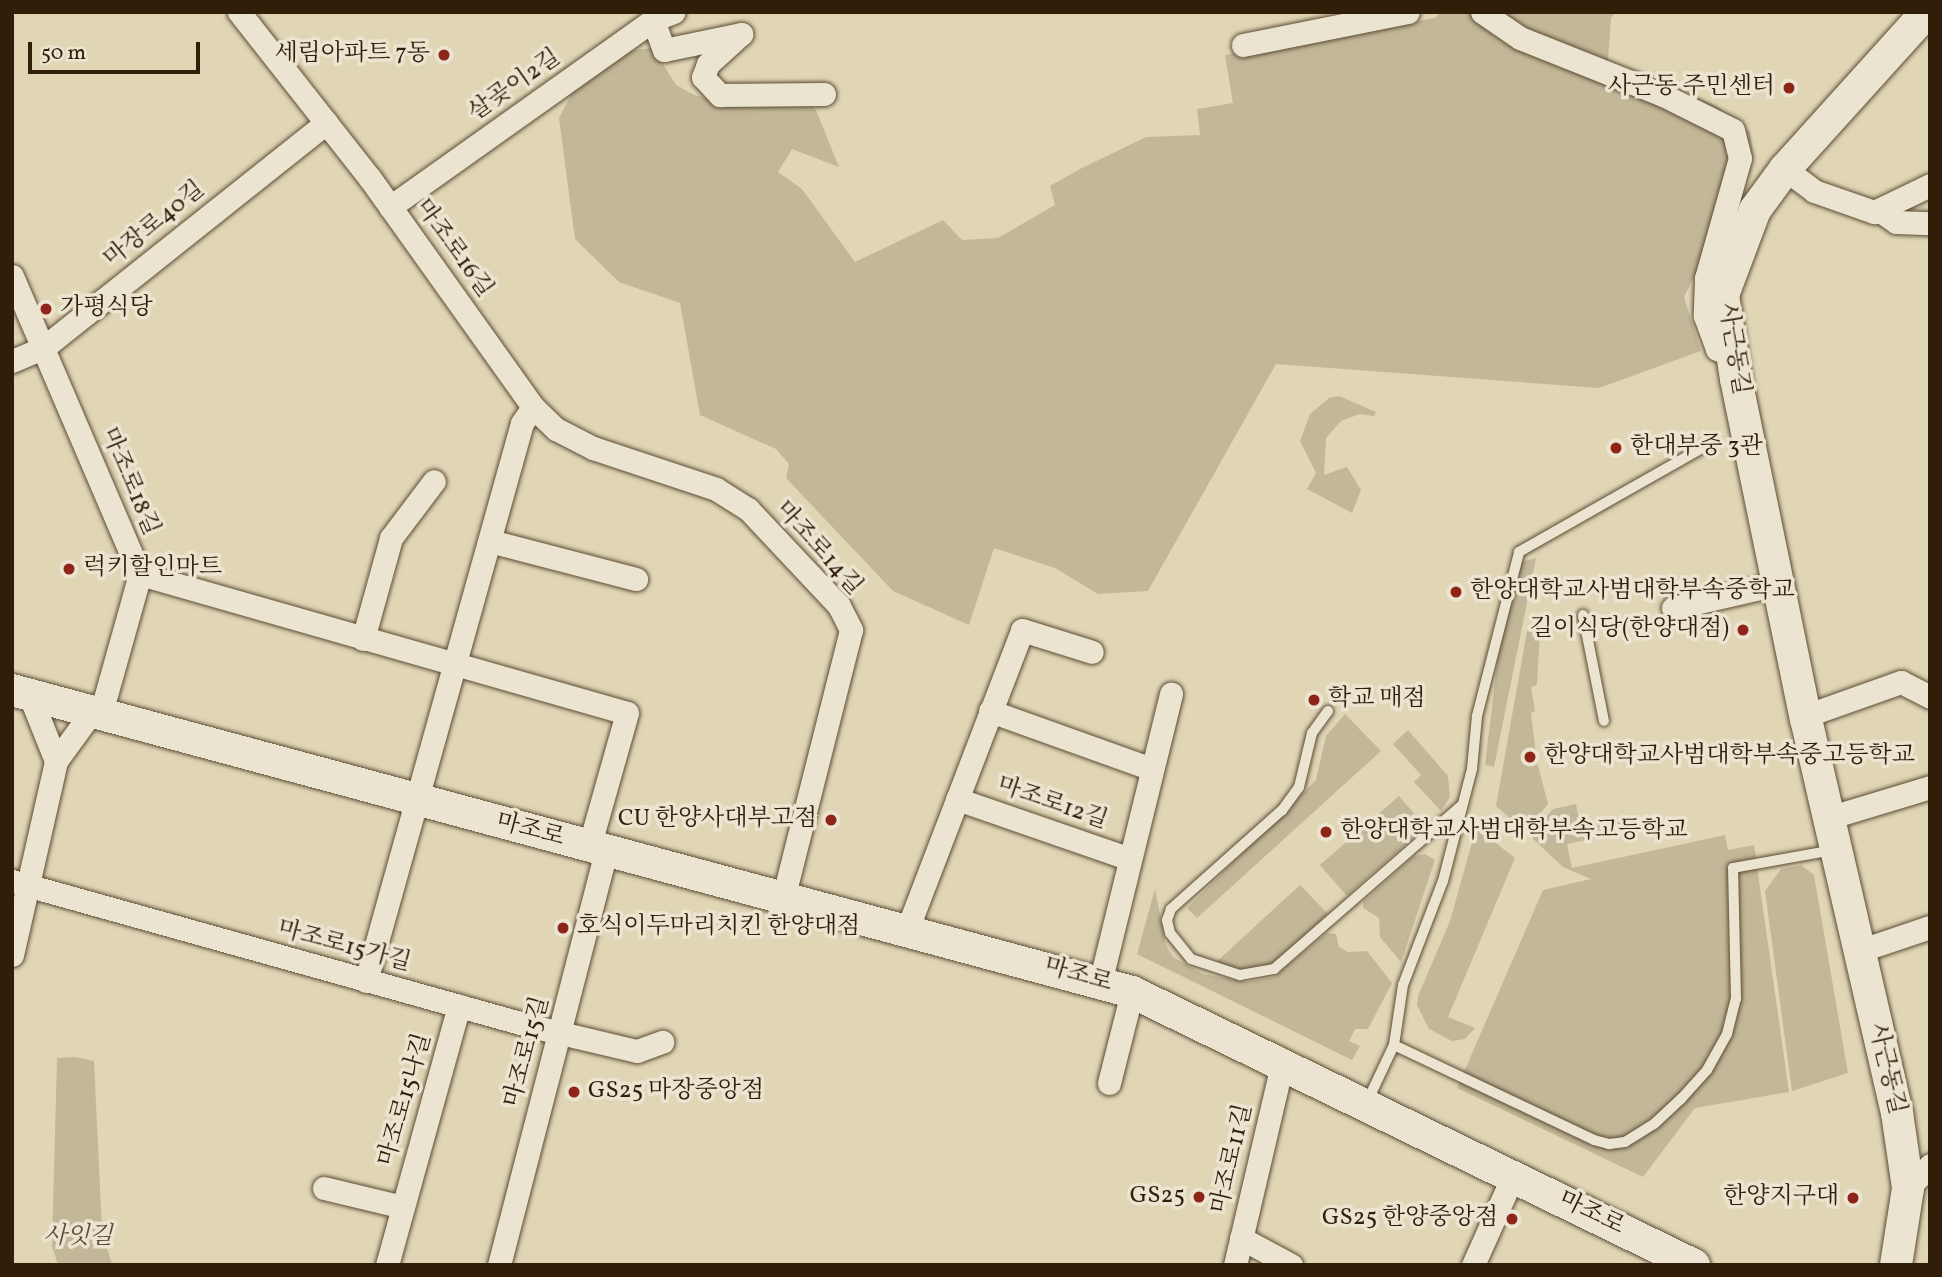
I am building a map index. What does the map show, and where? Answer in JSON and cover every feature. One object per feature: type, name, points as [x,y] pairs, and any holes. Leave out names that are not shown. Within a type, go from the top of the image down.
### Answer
[{"type":"main road","name":"사근동길","points":[[1896,1265],[1919,1188],[1897,1113],[1805,716],[1732,355],[1723,295],[1732,262],[1755,210],[1785,169],[1927,12]]},
{"type":"main road","name":"마조로","points":[[21,693],[1132,992],[1513,1176],[1674,1260]]},
{"type":"street","name":"마조로16길","points":[[239,12],[390,207],[533,407]]},
{"type":"street","points":[[1243,45],[1408,12]]},
{"type":"street","points":[[1482,12],[1520,38],[1661,94],[1733,130],[1740,158],[1709,265],[1705,316],[1717,349],[1732,355]]},
{"type":"street","points":[[664,16],[664,50],[741,34],[708,64],[702,77],[720,95],[824,94]]},
{"type":"street","name":"살곶이2길","points":[[390,207],[664,16]]},
{"type":"street","name":"마장로40길","points":[[12,361],[43,348],[326,123]]},
{"type":"street","points":[[1785,169],[1814,191],[1874,212],[1930,185]]},
{"type":"street","points":[[1879,210],[1896,222],[1930,223]]},
{"type":"street","name":"마조로18길","points":[[12,276],[140,574],[95,714]]},
{"type":"street","points":[[366,981],[419,801],[522,423],[533,407]]},
{"type":"street","name":"마조로14길","points":[[533,407],[556,429],[593,448],[716,489],[748,509],[839,606],[851,630],[783,898]]},
{"type":"street","points":[[363,639],[391,538],[434,481]]},
{"type":"street","points":[[490,541],[636,579]]},
{"type":"street","points":[[140,574],[627,713],[597,849]]},
{"type":"street","points":[[1673,608],[1778,583]]},
{"type":"street","name":"마조로12길","points":[[907,930],[1022,630],[1092,652]]},
{"type":"street","points":[[1805,716],[1902,682],[1930,697]]},
{"type":"street","points":[[21,693],[56,761]]},
{"type":"street","name":"마조로12길","points":[[1100,983],[1171,694]]},
{"type":"street","points":[[990,712],[1152,769]]},
{"type":"street","points":[[12,955],[20,884],[56,761],[95,714]]},
{"type":"street","points":[[1828,818],[1930,788]]},
{"type":"street","name":"마조로12길","points":[[957,799],[1130,859]]},
{"type":"street","name":"마조로15길","points":[[499,1265],[561,1033],[597,849]]},
{"type":"street","name":"마조로15가길","points":[[20,884],[561,1033],[637,1051],[662,1042]]},
{"type":"street","points":[[1859,951],[1930,928]]},
{"type":"street","points":[[1109,1083],[1132,992]]},
{"type":"street","name":"마조로15나길","points":[[387,1265],[459,1006]]},
{"type":"street","name":"마조로11길","points":[[1235,1265],[1282,1065]]},
{"type":"street","points":[[1919,1188],[1930,1165]]},
{"type":"street","points":[[1472,1265],[1513,1176]]},
{"type":"street","name":"마조로15나길","points":[[324,1188],[403,1207]]},
{"type":"street","points":[[1241,1238],[1291,1265]]},
{"type":"lane","points":[[1365,1105],[1394,1045],[1403,985],[1432,917],[1472,769],[1477,716],[1519,552],[1711,443]]},
{"type":"lane","points":[[1583,615],[1604,721]]},
{"type":"lane","points":[[1328,711],[1312,733],[1299,787],[1282,810],[1171,909],[1167,920],[1170,933],[1191,959],[1240,975],[1274,969],[1461,806]]},
{"type":"lane","points":[[1394,1045],[1594,1140],[1609,1144],[1625,1142],[1654,1124],[1675,1105],[1707,1070],[1727,1034],[1736,999],[1732,868],[1836,850]]},
{"type":"green space","points":[[1441,12],[1616,12],[1611,18],[1608,60],[1717,106],[1750,132],[1753,156],[1684,297],[1701,351],[1599,388],[1276,364],[1148,591],[1098,594],[1055,568],[994,548],[969,625],[893,591],[786,478],[789,464],[776,449],[700,415],[680,303],[619,282],[575,239],[559,118],[574,89],[624,51],[653,48],[676,85],[694,95],[734,104],[802,99],[816,110],[839,167],[792,149],[778,172],[802,189],[855,262],[943,220],[962,240],[998,238],[1055,205],[1050,186],[1080,169],[1146,137],[1200,135],[1197,109],[1233,103],[1225,55],[1435,18]]},
{"type":"green space","points":[[1339,396],[1376,412],[1374,416],[1360,414],[1341,421],[1326,438],[1324,475],[1347,467],[1361,490],[1352,513],[1307,489],[1316,473],[1300,441],[1310,414],[1329,398]]},
{"type":"green space","points":[[1536,558],[1494,767],[1485,765],[1498,657],[1520,562]]},
{"type":"green space","points":[[1527,631],[1540,632],[1537,685],[1531,687],[1535,711],[1531,713],[1537,762],[1548,804],[1525,831],[1496,806]]},
{"type":"green space","points":[[1345,714],[1381,751],[1197,918],[1187,908],[1316,780],[1326,736]]},
{"type":"green space","points":[[1408,730],[1448,776],[1450,797],[1441,811],[1414,782],[1421,775],[1393,744]]},
{"type":"green space","points":[[1399,796],[1426,827],[1347,896],[1320,865]]},
{"type":"green space","points":[[1576,804],[1581,829],[1638,817],[1641,828],[1567,844],[1572,868],[1725,835],[1728,850],[1754,845],[1789,1092],[1695,1108],[1643,1177],[1457,1088],[1543,890],[1591,879],[1563,867],[1530,836],[1553,809]]},
{"type":"green space","points":[[1479,830],[1515,858],[1448,1017],[1475,1028],[1465,1039],[1452,1041],[1429,1029],[1417,1005],[1418,996],[1450,921],[1475,832]]},
{"type":"green space","points":[[1425,854],[1435,860],[1401,962],[1380,937],[1379,918],[1363,908],[1363,902],[1414,856]]},
{"type":"green space","points":[[1801,865],[1814,875],[1848,1073],[1792,1091],[1765,891],[1781,869]]},
{"type":"green space","points":[[1300,885],[1328,914],[1272,965],[1251,972],[1212,966]]},
{"type":"green space","points":[[1155,889],[1166,945],[1173,957],[1203,974],[1247,982],[1274,977],[1327,933],[1336,934],[1339,947],[1348,952],[1367,951],[1392,983],[1368,1029],[1355,1029],[1349,1041],[1360,1046],[1352,1060],[1137,954]]},
{"type":"green space","name":"사잇길","points":[[76,1057],[94,1061],[102,1230],[112,1265],[58,1265],[52,1246],[57,1058]]},
{"type":"place","name":"세림아파트 7동","points":[[444,55]]},
{"type":"place","name":"사근동 주민센터","points":[[1789,88]]},
{"type":"place","name":"가평식당","points":[[46,309]]},
{"type":"place","name":"한대부중 3관","points":[[1616,448]]},
{"type":"place","name":"럭키할인마트","points":[[69,569]]},
{"type":"place","name":"한양대학교사범대학부속중학교","points":[[1456,592]]},
{"type":"place","name":"길이식당(한양대점)","points":[[1743,630]]},
{"type":"place","name":"학교 매점","points":[[1314,700]]},
{"type":"place","name":"한양대학교사범대학부속중고등학교","points":[[1530,757]]},
{"type":"place","name":"CU 한양사대부고점","points":[[831,820]]},
{"type":"place","name":"한양대학교사범대학부속고등학교","points":[[1326,832]]},
{"type":"place","name":"호식이두마리치킨 한양대점","points":[[563,928]]},
{"type":"place","name":"GS25 마장중앙점","points":[[574,1092]]},
{"type":"place","name":"GS25","points":[[1199,1197]]},
{"type":"place","name":"한양지구대","points":[[1853,1198]]},
{"type":"place","name":"GS25 한양중앙점","points":[[1512,1219]]}]
